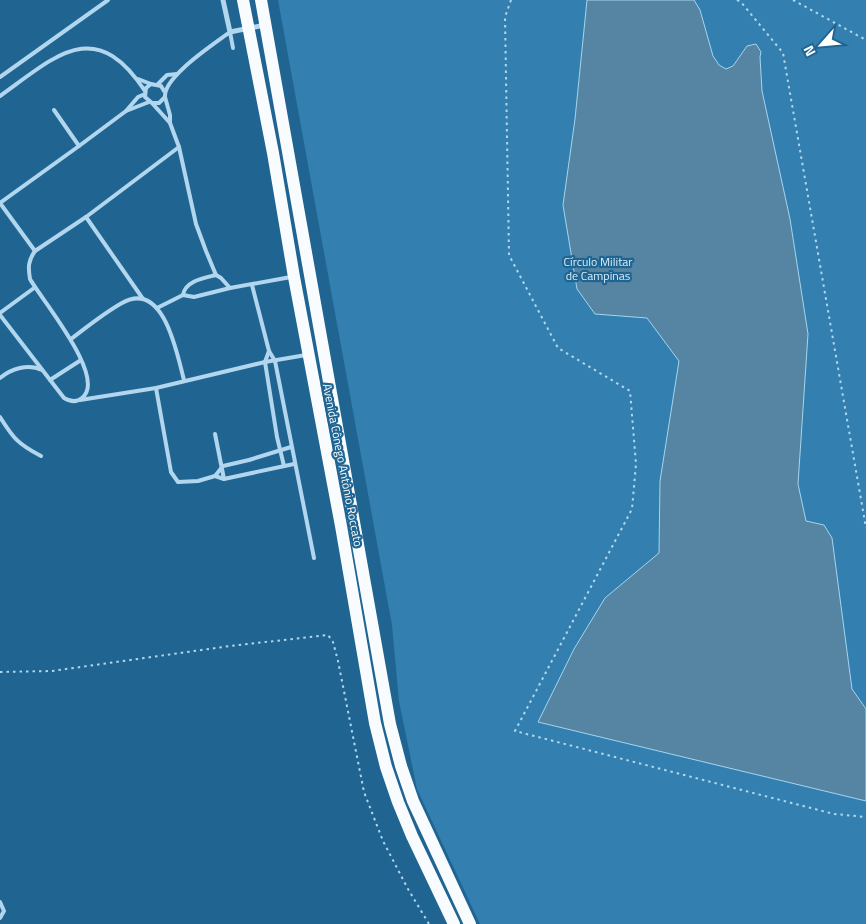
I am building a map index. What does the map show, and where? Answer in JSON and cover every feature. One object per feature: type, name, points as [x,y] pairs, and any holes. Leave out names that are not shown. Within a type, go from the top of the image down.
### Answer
[{"type":"main road","name":"Avenida Cônego Antônio Roccato","points":[[243,0],[338,507],[375,723],[398,802],[454,924]]},
{"type":"main road","name":"Avenida Cônego Antônio Roccato","points":[[261,0],[390,724],[413,801],[470,924]]},
{"type":"street","points":[[222,0],[230,32],[266,25]]},
{"type":"lane","points":[[0,77],[108,0]]},
{"type":"lane","points":[[164,91],[177,74],[197,56],[230,32],[232,48]]},
{"type":"lane","points":[[0,96],[53,58],[64,53],[80,49],[107,52],[120,61],[138,79],[151,103],[170,123]]},
{"type":"lane","points":[[138,79],[151,84],[158,84],[167,75],[177,74]]},
{"type":"lane","points":[[35,251],[0,203],[126,111],[138,97],[145,93],[151,84]]},
{"type":"lane","points":[[158,84],[164,91],[170,123],[179,147],[196,224],[216,275],[230,288]]},
{"type":"lane","points":[[126,111],[151,103],[159,103],[165,97]]},
{"type":"lane","points":[[54,110],[79,146]]},
{"type":"lane","points":[[78,400],[86,394],[88,385],[81,360],[71,338],[34,288],[28,267],[29,258],[35,251],[86,217],[179,147]]},
{"type":"lane","points":[[86,217],[143,299],[157,308],[162,315],[171,332],[184,380]]},
{"type":"lane","points":[[183,296],[185,288],[190,284],[216,275]]},
{"type":"lane","points":[[157,308],[183,296],[194,297],[230,288],[294,277]]},
{"type":"lane","points":[[252,284],[274,361],[314,558]]},
{"type":"lane","points":[[34,288],[0,314],[64,398],[68,400],[156,388],[265,362],[308,355]]},
{"type":"lane","points":[[71,338],[122,303],[143,299]]},
{"type":"lane","points":[[270,351],[265,362],[284,466]]},
{"type":"lane","points":[[50,380],[81,360]]},
{"type":"lane","points":[[0,378],[18,368],[37,368],[44,371]]},
{"type":"lane","points":[[156,388],[171,472],[178,482],[198,481],[215,476],[224,479],[294,464]]},
{"type":"lane","points":[[0,417],[14,440],[41,456]]},
{"type":"lane","points":[[215,434],[223,466],[224,479]]},
{"type":"lane","points":[[215,476],[223,466],[291,447]]},
{"type":"lane","points":[[0,902],[4,911],[0,918]]},
{"type":"path","points":[[512,0],[505,17],[509,255],[558,348],[630,391],[636,464],[632,509],[515,731],[834,814],[866,817]]},
{"type":"path","points":[[736,0],[741,2],[783,54],[866,528]]},
{"type":"path","points":[[793,0],[866,40]]},
{"type":"path","points":[[0,672],[52,670],[328,635],[333,642],[338,661],[364,792],[384,841],[428,924]]},
{"type":"green space","name":"Círculo Militar de Campinas","points":[[278,0],[866,0],[866,924],[480,924],[417,789],[399,701],[392,625]]},
{"type":"shaded area","points":[[587,0],[694,0],[700,10],[713,56],[719,65],[726,69],[733,66],[747,46],[756,44],[761,52],[762,91],[790,219],[808,334],[798,484],[806,521],[824,525],[832,538],[852,689],[866,709],[866,801],[538,722],[574,649],[605,598],[659,553],[660,481],[679,361],[647,318],[595,314],[577,289],[563,205],[575,119]]}]
